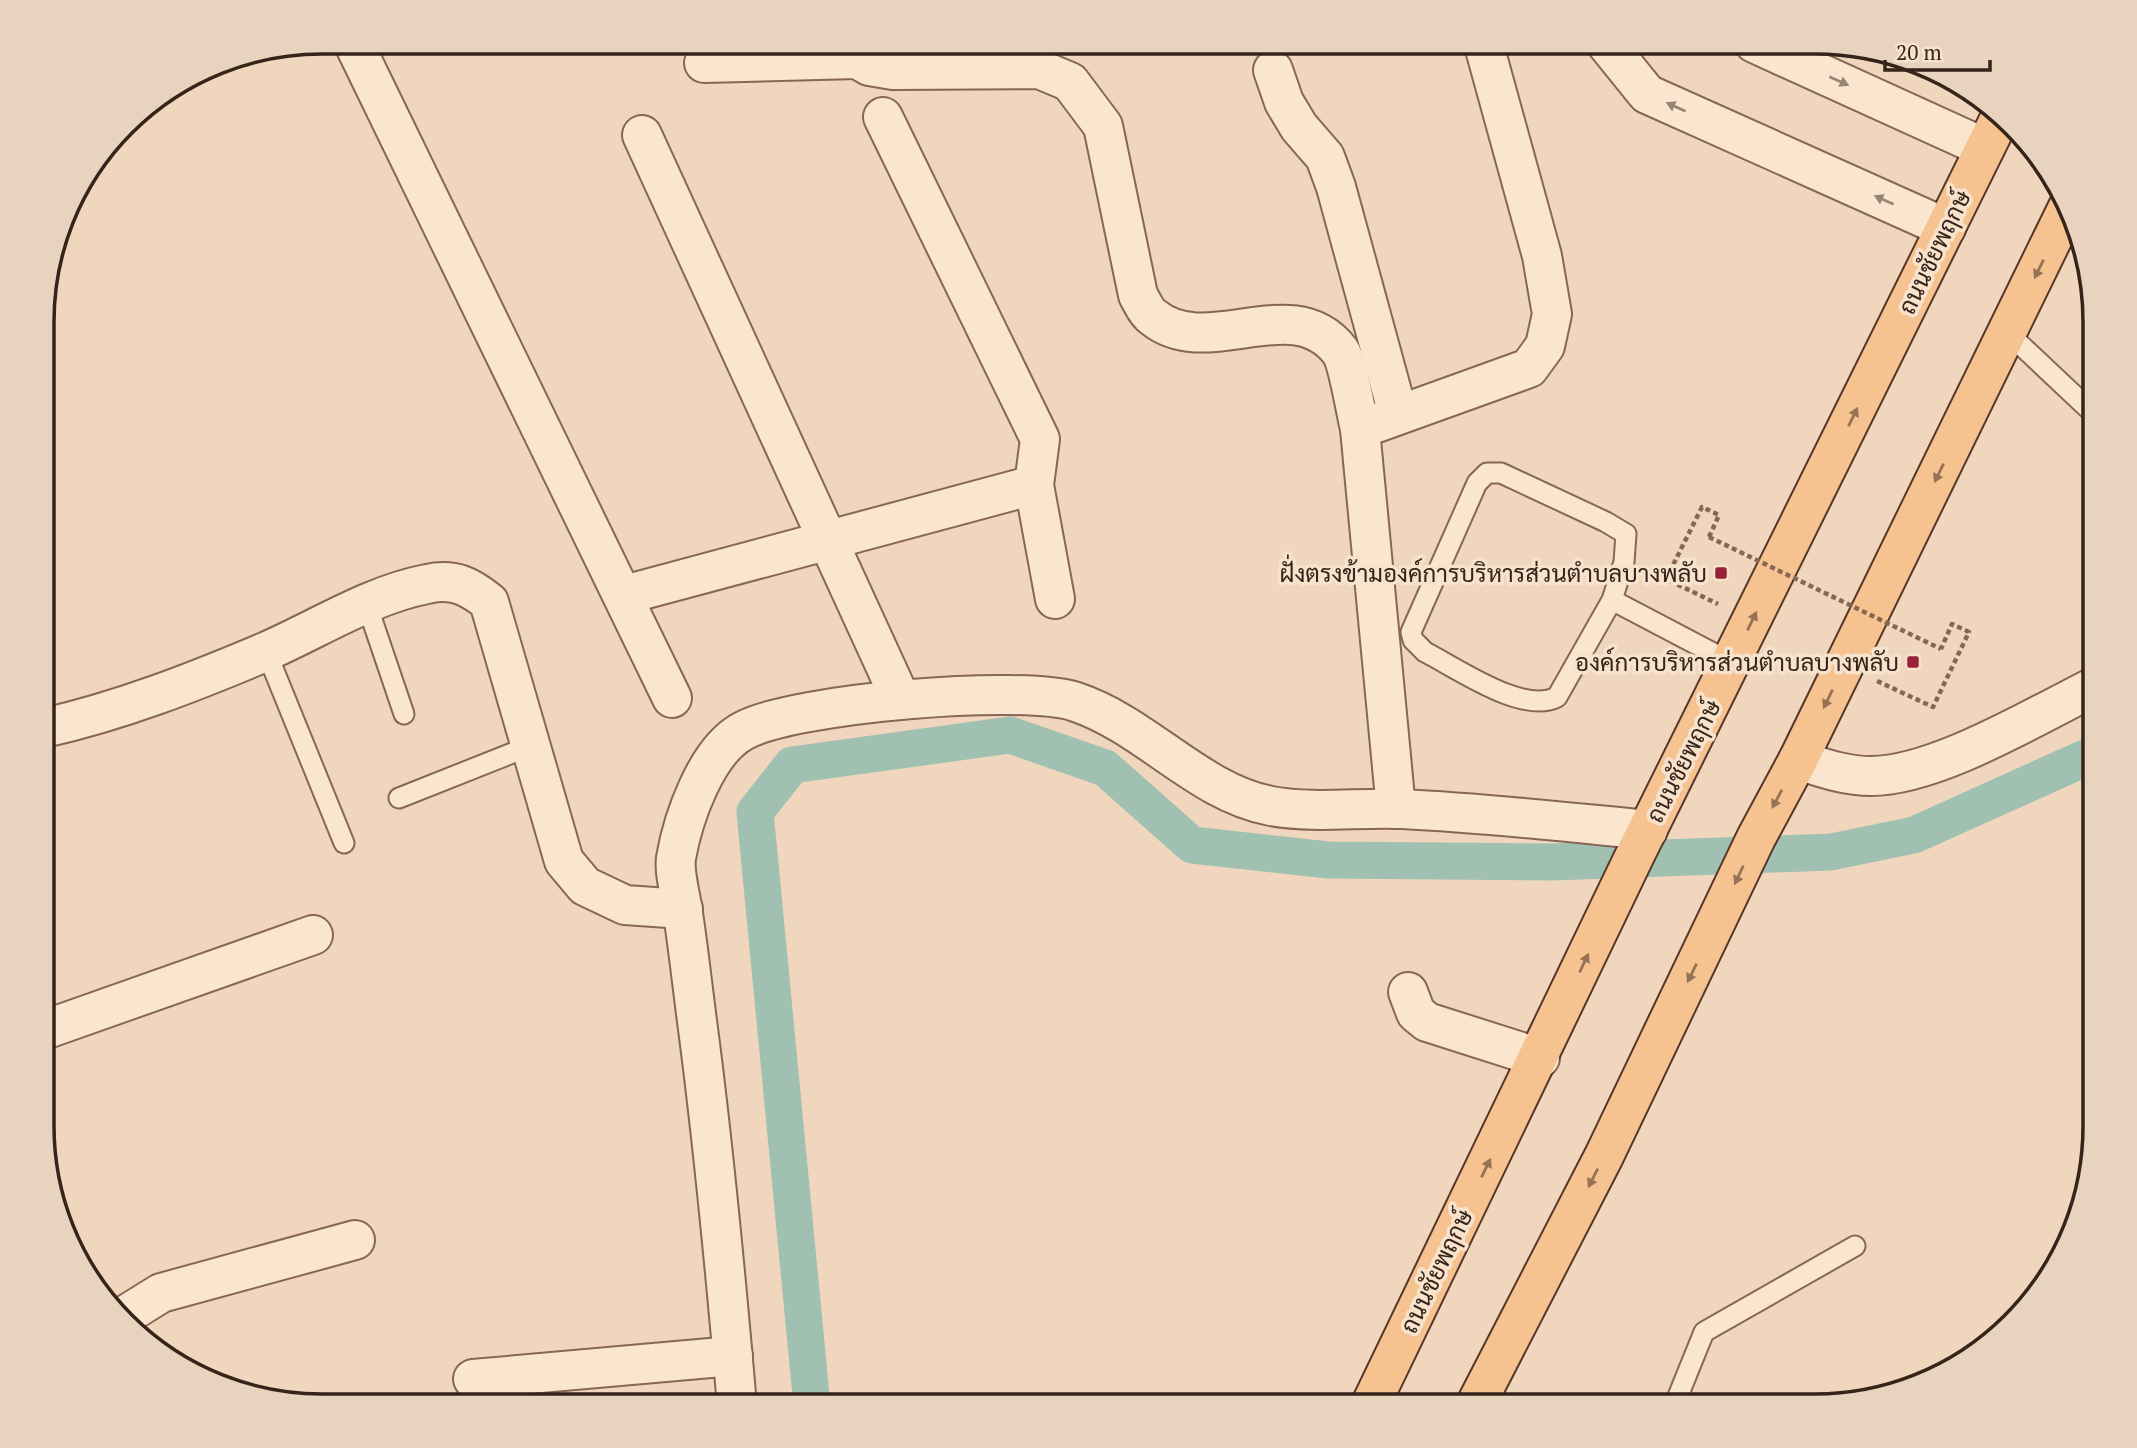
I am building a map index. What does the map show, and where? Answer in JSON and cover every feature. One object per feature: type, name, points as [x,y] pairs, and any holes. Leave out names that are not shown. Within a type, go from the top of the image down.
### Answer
[{"type":"main road","name":"ถนนชัยพฤกษ์","points":[[1376,1394],[1641,844],[1993,133]]},
{"type":"main road","points":[[1481,1394],[1604,1156],[1756,838],[1845,666],[2062,220]]},
{"type":"street","points":[[359,54],[672,698]]},
{"type":"street","points":[[704,63],[812,54]]},
{"type":"street","points":[[852,54],[869,66],[894,69],[1039,69],[1070,82],[1103,126],[1138,295],[1151,316],[1169,327],[1195,334],[1287,323],[1318,330],[1342,353],[1360,429],[1396,808]]},
{"type":"street","points":[[1360,429],[1529,368],[1545,346],[1552,314],[1542,256],[1486,54]]},
{"type":"street","points":[[1614,54],[1647,94],[1946,228]]},
{"type":"street","points":[[1783,54],[1993,133]]},
{"type":"street","points":[[1272,70],[1284,102],[1298,127],[1325,157],[1336,187],[1398,414]]},
{"type":"street","points":[[883,117],[1041,439],[1034,485],[1055,599]]},
{"type":"street","points":[[642,135],[901,700]]},
{"type":"street","points":[[624,595],[1034,485]]},
{"type":"street","points":[[54,725],[151,697],[266,651],[367,605],[428,584],[466,584],[489,602],[564,861],[585,886],[625,905],[683,909]]},
{"type":"street","points":[[1798,760],[1842,774],[1902,774],[1944,760],[2083,692]]},
{"type":"street","points":[[736,1394],[717,1179],[675,863],[688,811],[709,766],[742,731],[793,715],[901,700],[1011,696],[1074,701],[1132,728],[1228,793],[1268,805],[1299,810],[1396,808],[1512,816],[1641,844]]},
{"type":"street","points":[[54,1026],[313,935]]},
{"type":"street","points":[[1408,992],[1416,1013],[1427,1022],[1540,1058]]},
{"type":"street","points":[[130,1312],[161,1293],[355,1240]]},
{"type":"street","points":[[473,1379],[733,1356]]},
{"type":"lane","points":[[2007,333],[2083,402]]},
{"type":"lane","points":[[1487,473],[1501,473],[1626,534],[1624,562],[1612,600],[1557,697],[1547,702],[1510,696],[1425,652],[1413,640],[1411,632],[1477,483],[1487,473]]},
{"type":"lane","points":[[1612,600],[1732,663]]},
{"type":"lane","points":[[367,605],[404,714]]},
{"type":"lane","points":[[266,651],[344,843]]},
{"type":"lane","points":[[399,798],[530,746]]},
{"type":"lane","points":[[1679,1394],[1704,1332],[1854,1246]]},
{"type":"path","points":[[1752,620],[1666,579],[1702,507],[1719,515],[1709,537],[1941,649],[1952,624],[1969,632],[1933,707],[1845,666]]},
{"type":"waterway","points":[[811,1394],[755,812],[792,765],[1010,735],[1105,768],[1192,845],[1328,860],[1553,862],[1831,852],[1914,835],[2083,759]]},
{"type":"place","name":"ฝั่งตรงข้ามองค์การบริหารส่วนตำบลบางพลับ","points":[[1721,573]]},
{"type":"place","name":"องค์การบริหารส่วนตำบลบางพลับ","points":[[1913,662]]}]
